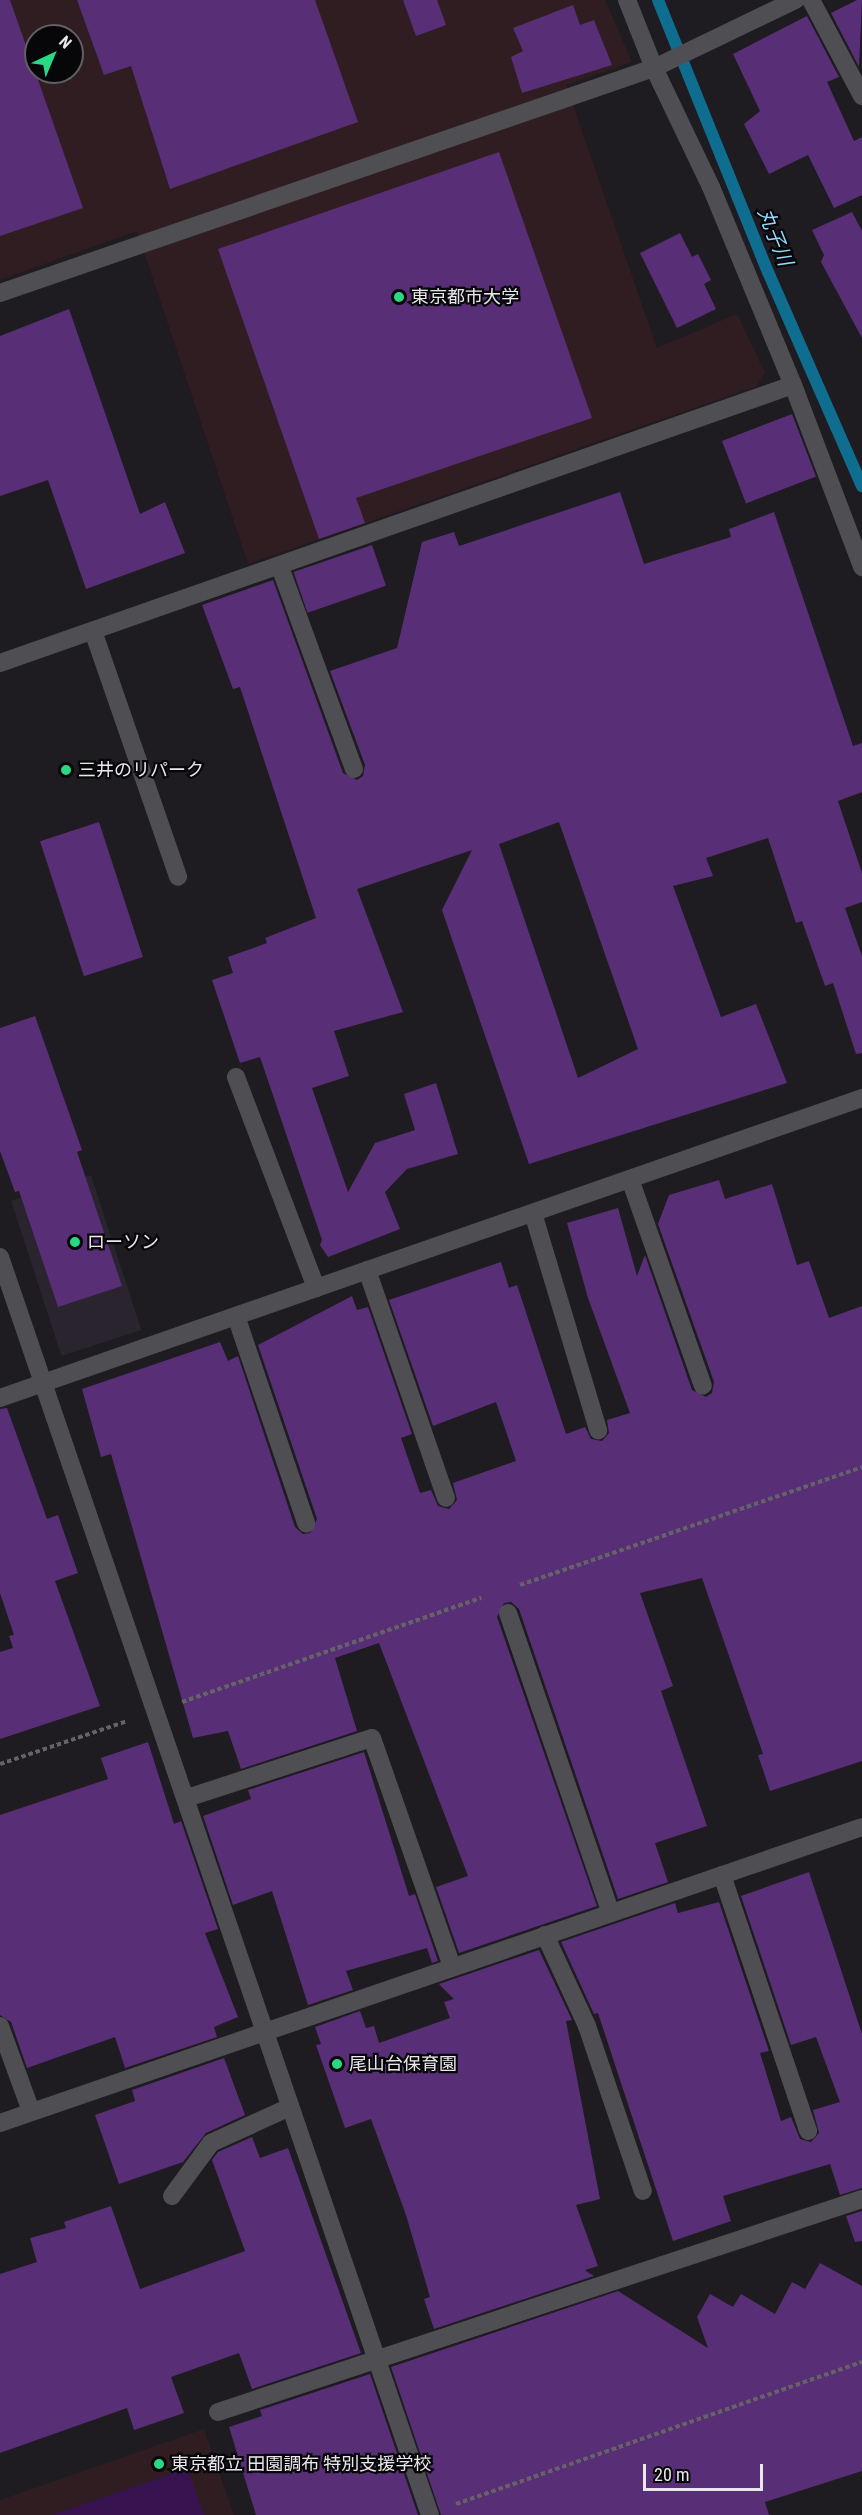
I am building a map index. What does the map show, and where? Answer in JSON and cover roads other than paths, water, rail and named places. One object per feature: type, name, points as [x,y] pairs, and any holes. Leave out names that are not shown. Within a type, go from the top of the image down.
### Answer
[{"type":"street","points":[[627,0],[660,65],[711,187],[793,385],[862,564]]},
{"type":"street","points":[[0,293],[660,65],[795,0]]},
{"type":"street","points":[[811,0],[862,96]]},
{"type":"street","points":[[0,663],[280,567],[793,385]]},
{"type":"street","points":[[280,567],[354,769]]},
{"type":"street","points":[[93,631],[178,877]]},
{"type":"street","points":[[236,1077],[316,1288]]},
{"type":"street","points":[[0,1398],[862,1098]]},
{"type":"street","points":[[630,1179],[703,1386]]},
{"type":"street","points":[[532,1213],[598,1430]]},
{"type":"street","points":[[0,1257],[187,1798],[264,2034],[430,2514]]},
{"type":"street","points":[[367,1270],[446,1498]]},
{"type":"street","points":[[236,1316],[306,1523]]},
{"type":"street","points":[[508,1613],[611,1913]]},
{"type":"street","points":[[187,1798],[372,1738],[452,1966]]},
{"type":"street","points":[[0,2122],[264,2034],[452,1966],[862,1827]]},
{"type":"street","points":[[722,1875],[808,2131]]},
{"type":"street","points":[[545,1935],[587,2026],[644,2191]]},
{"type":"street","points":[[0,2026],[31,2111]]},
{"type":"street","points":[[172,2196],[211,2143],[290,2107]]},
{"type":"street","points":[[218,2412],[862,2199]]},
{"type":"waterway","name":"丸子川","points":[[658,0],[768,272],[862,486]]},
{"type":"place","name":"東京都市大学","points":[[399,297]]},
{"type":"place","name":"三井のリパーク","points":[[66,770]]},
{"type":"place","name":"ローソン","points":[[75,1242]]},
{"type":"place","name":"尾山台保育園","points":[[337,2064]]},
{"type":"place","name":"東京都立 田園調布 特別支援学校","points":[[159,2464]]}]
